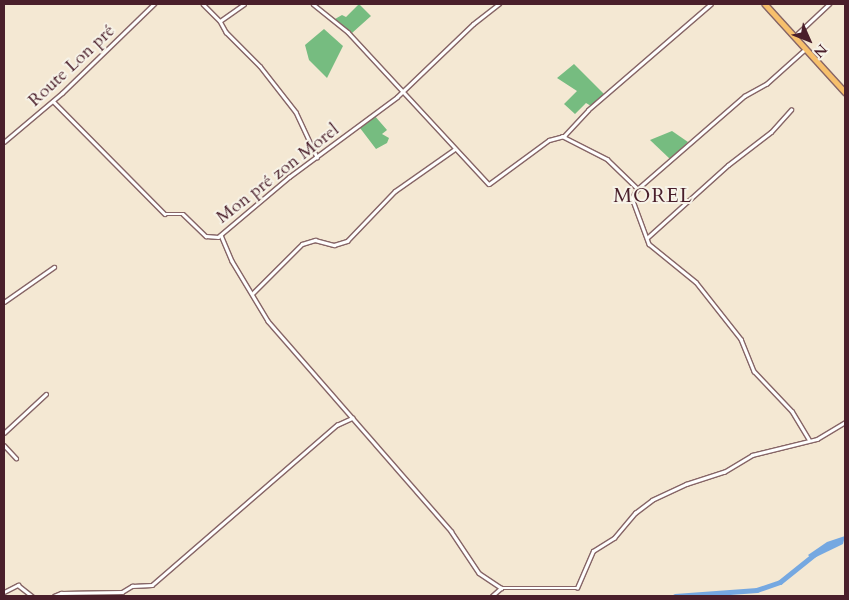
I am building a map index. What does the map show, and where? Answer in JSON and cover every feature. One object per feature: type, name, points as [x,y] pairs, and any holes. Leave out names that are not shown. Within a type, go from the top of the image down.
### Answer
[{"type":"main road","points":[[766,4],[845,92]]},
{"type":"street","name":"Route Lon pré","points":[[4,142],[53,101],[154,4]]},
{"type":"street","points":[[202,4],[220,21],[226,32],[260,66],[296,112],[317,156]]},
{"type":"street","points":[[220,21],[244,4]]},
{"type":"street","points":[[313,4],[348,32],[404,90],[484,181],[492,184],[549,140],[561,136],[711,4]]},
{"type":"street","name":"Mon pré zon Morel","points":[[53,101],[165,214],[183,214],[206,236],[221,235],[237,219],[404,90],[472,24],[499,4]]},
{"type":"street","points":[[795,36],[829,4]]},
{"type":"street","points":[[807,48],[767,84],[745,96],[638,189],[632,198],[647,238],[661,256],[696,282],[741,339],[754,372],[792,411],[808,438]]},
{"type":"street","points":[[647,238],[728,165],[771,132],[791,110]]},
{"type":"street","points":[[561,136],[607,159],[638,189]]},
{"type":"street","points":[[253,292],[302,244],[315,240],[334,245],[347,241],[395,191],[455,149]]},
{"type":"street","points":[[221,235],[232,260],[253,292],[269,322],[338,398],[352,418],[451,531],[479,573],[501,588],[577,588],[593,551],[614,538],[635,513],[652,500],[680,487],[724,472],[752,455],[808,438],[818,438],[845,422]]},
{"type":"street","points":[[4,302],[54,267]]},
{"type":"street","points":[[4,433],[46,394]]},
{"type":"street","points":[[54,596],[61,593],[122,592],[132,586],[152,585],[337,425],[352,418]]},
{"type":"street","points":[[4,445],[16,458]]},
{"type":"street","points":[[4,592],[18,585],[32,596]]},
{"type":"street","points":[[492,596],[501,588]]},
{"type":"green space","points":[[359,4],[371,16],[352,33],[335,19],[342,15],[346,17]]},
{"type":"green space","points":[[324,29],[343,46],[327,78],[309,60],[305,45]]},
{"type":"green space","points":[[574,64],[604,94],[591,106],[586,103],[575,114],[564,104],[577,91],[557,78]]},
{"type":"green space","points":[[374,115],[387,130],[382,134],[389,138],[387,143],[376,149],[360,128]]},
{"type":"green space","points":[[672,131],[688,142],[670,159],[650,140]]},
{"type":"water","points":[[845,536],[843,544],[812,559],[808,555],[827,542]]},
{"type":"waterway","points":[[675,596],[757,590],[780,582],[815,554]]},
{"type":"district","name":"MOREL","points":[[653,195]]}]
